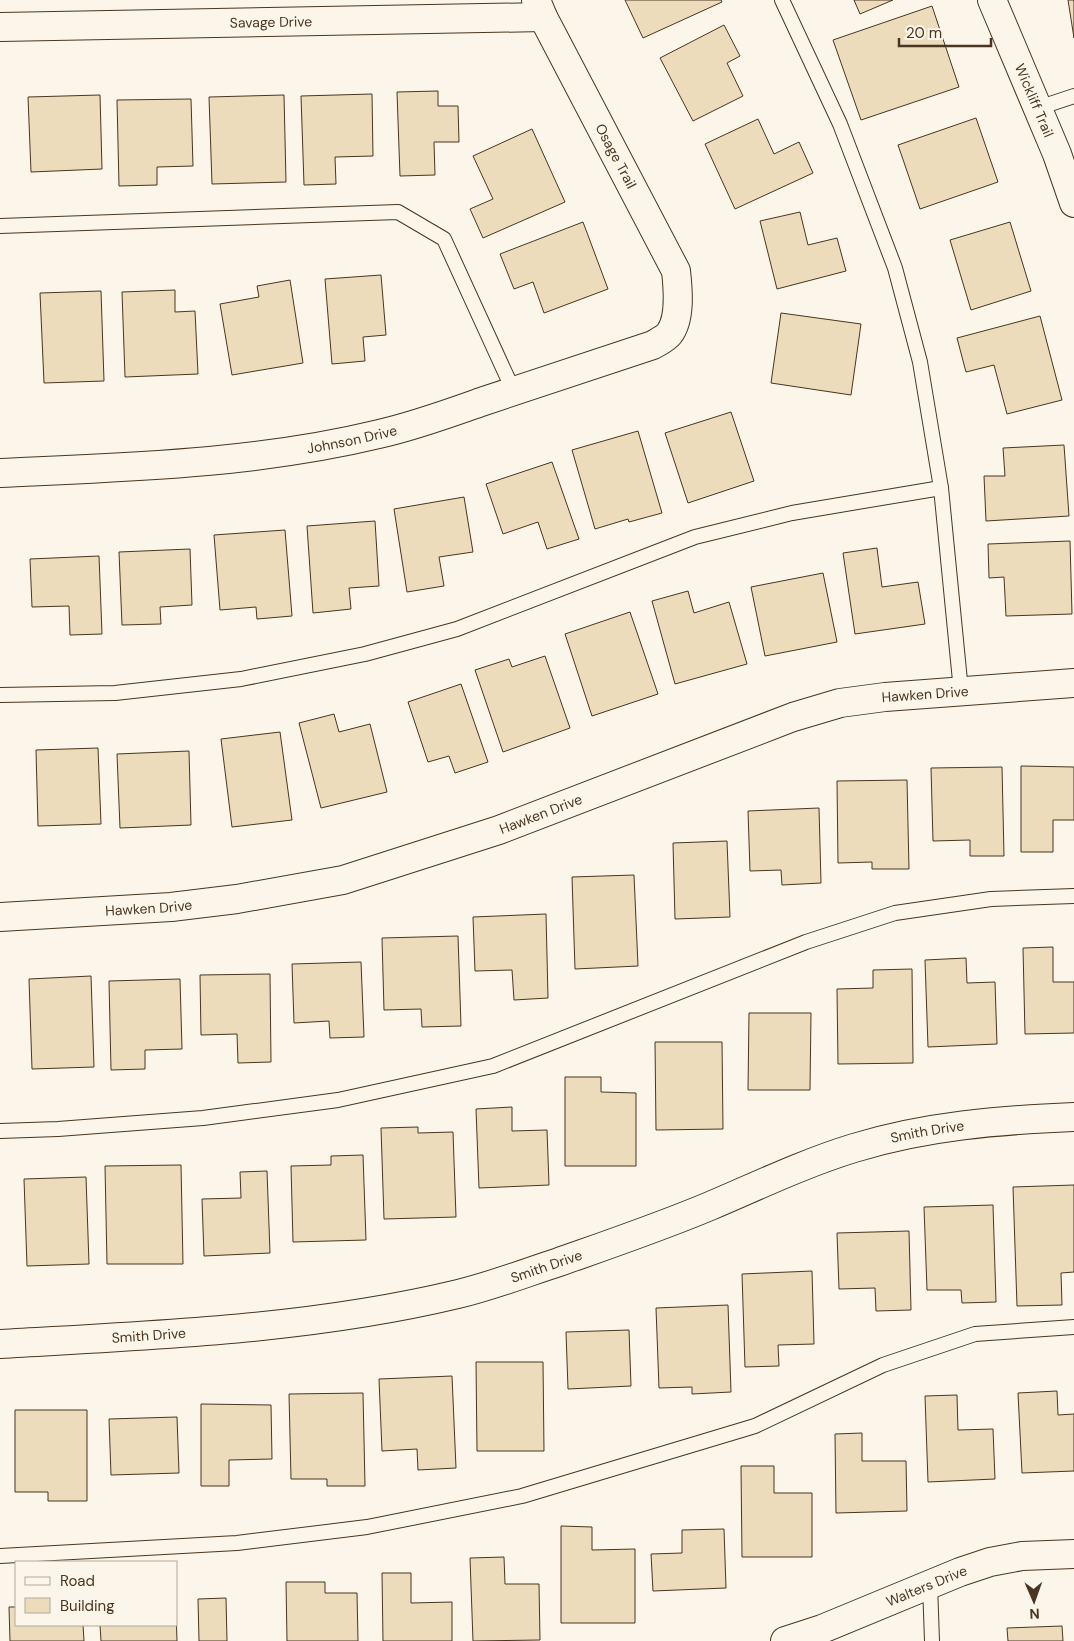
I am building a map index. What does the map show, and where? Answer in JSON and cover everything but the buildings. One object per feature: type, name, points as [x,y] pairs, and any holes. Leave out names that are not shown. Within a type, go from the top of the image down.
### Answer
[{"type":"street","name":"Wickliff Trail","points":[[992,0],[1057,154],[1074,202]]},
{"type":"street","name":"Savage Drive","points":[[0,27],[540,8]]},
{"type":"street","name":"Osage Trail","points":[[540,8],[676,271],[678,290],[676,317]]},
{"type":"street","name":"Johnson Drive","points":[[0,473],[130,467],[261,456],[381,434],[653,345],[669,334],[676,317]]},
{"type":"street","name":"Hawken Drive","points":[[0,917],[171,907],[236,899],[343,880],[498,830],[794,717],[840,703],[885,697],[1074,683]]},
{"type":"street","name":"Smith Drive","points":[[0,1344],[215,1331],[340,1318],[459,1294],[658,1228],[807,1165],[853,1148],[896,1136],[955,1126],[1074,1117]]},
{"type":"street","name":"Walters Drive","points":[[785,1641],[990,1562],[1022,1556],[1074,1554]]},
{"type":"lane","points":[[782,0],[840,124],[895,268],[920,362],[941,488],[961,692]]},
{"type":"lane","points":[[1038,108],[1074,96]]},
{"type":"lane","points":[[0,226],[398,212],[444,238],[514,392]]},
{"type":"lane","points":[[0,695],[115,693],[241,679],[364,654],[457,628],[695,537],[792,513],[941,488]]},
{"type":"lane","points":[[0,1131],[58,1129],[212,1117],[338,1100],[492,1066],[806,942],[895,913],[991,899],[1074,896]]},
{"type":"lane","points":[[0,1556],[238,1543],[367,1527],[522,1496],[755,1426],[883,1365],[975,1334],[1074,1327]]},
{"type":"lane","points":[[930,1584],[932,1641]]}]
